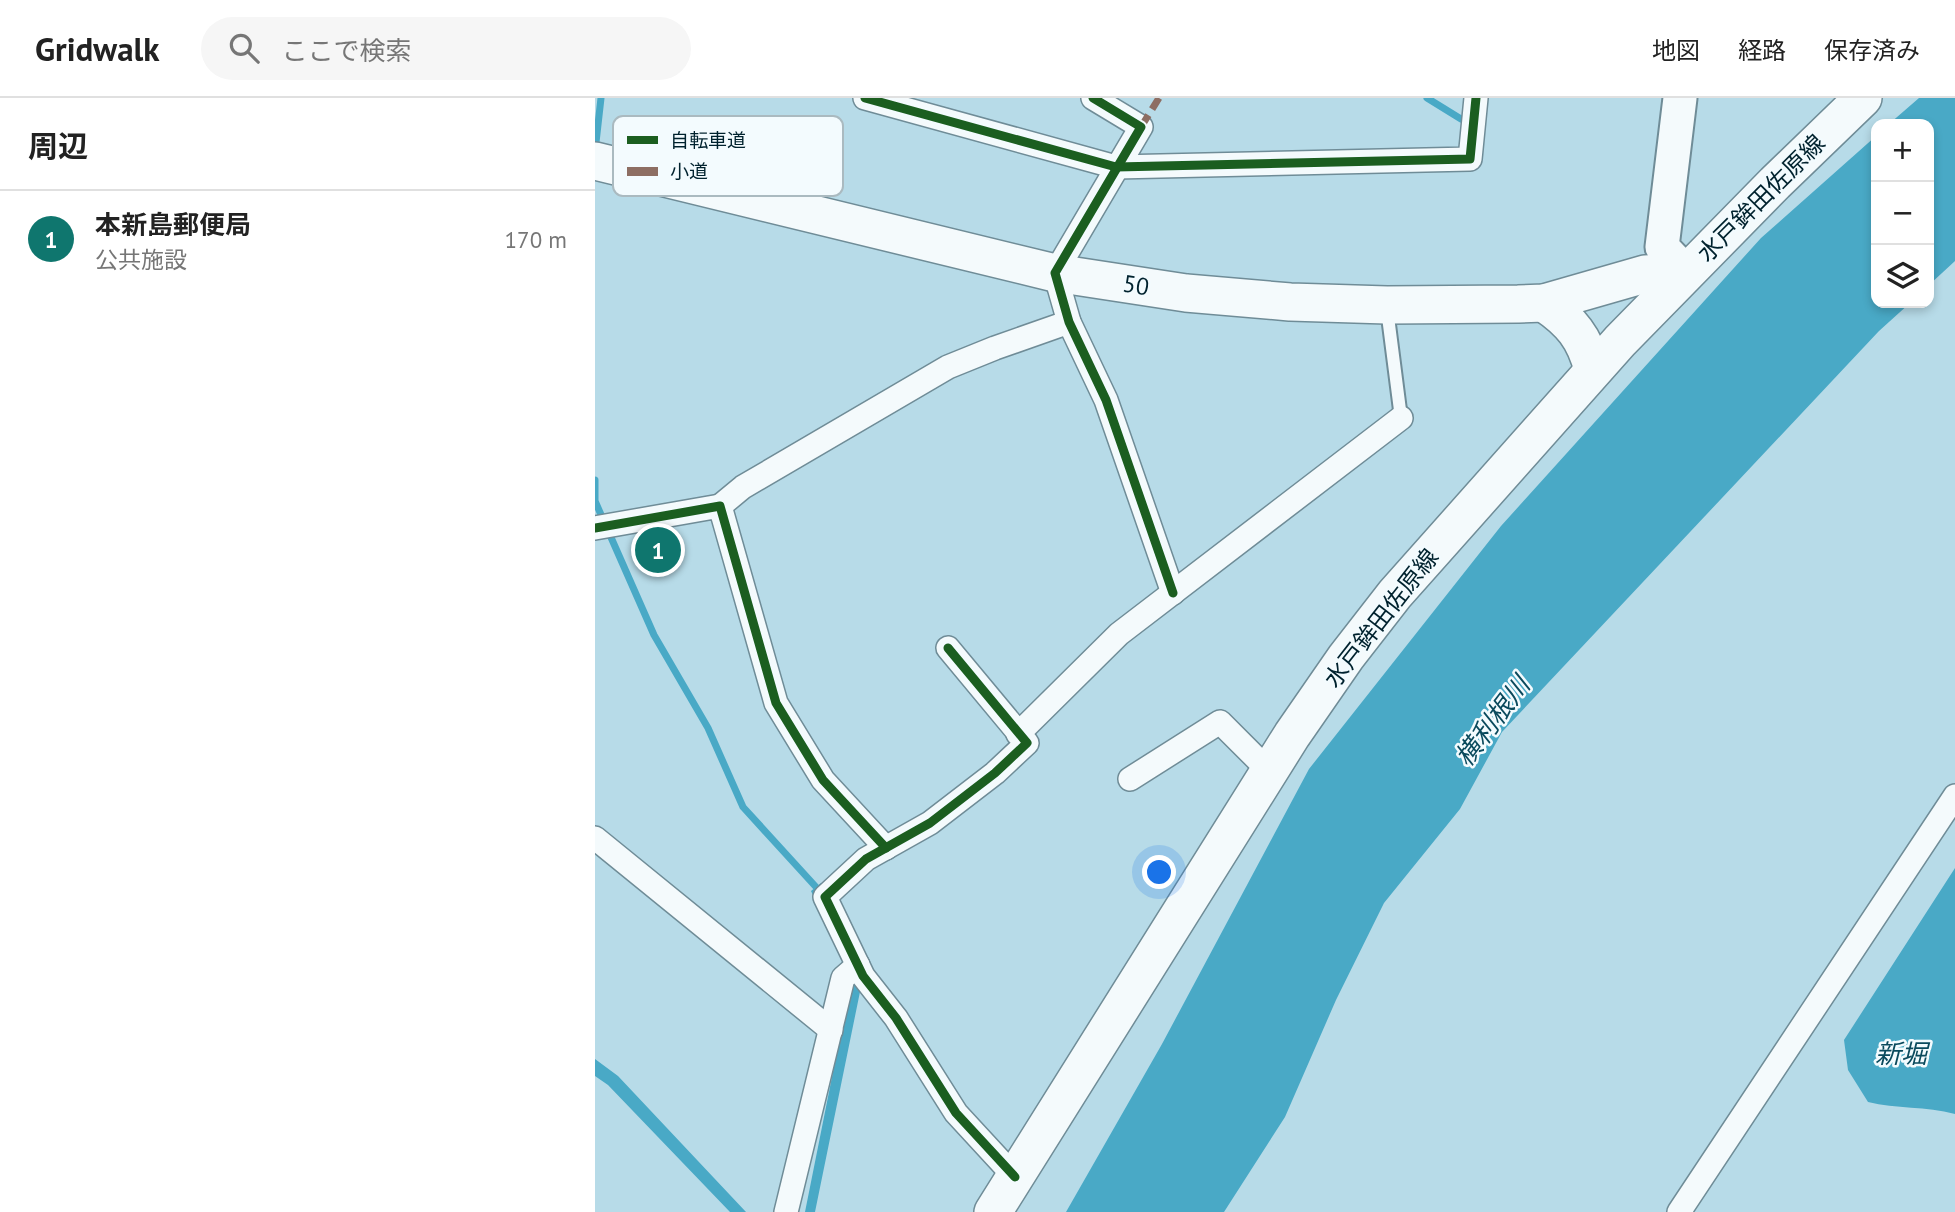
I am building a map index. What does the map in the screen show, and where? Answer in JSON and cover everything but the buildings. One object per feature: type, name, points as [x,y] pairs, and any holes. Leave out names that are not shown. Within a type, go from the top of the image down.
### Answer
[{"type":"main road","name":"水戸鉾田佐原線","points":[[993,1212],[1269,771],[1346,657],[1395,594],[1593,370],[1686,272],[1863,98]]},
{"type":"main road","name":"50","points":[[595,161],[613,166]]},
{"type":"main road","name":"50","points":[[734,196],[1055,273],[1186,293],[1290,302],[1387,305],[1544,303],[1597,290],[1645,274],[1686,272]]},
{"type":"main road","points":[[1544,303],[1564,316],[1577,332],[1588,351],[1593,370]]},
{"type":"street","points":[[865,98],[1116,167],[1470,159],[1476,98]]},
{"type":"street","points":[[1093,98],[1141,127],[1055,273],[1069,322],[1106,400],[1173,593]]},
{"type":"street","points":[[1680,98],[1662,247],[1686,272]]},
{"type":"street","points":[[595,528],[720,506],[743,487],[948,367],[1069,322]]},
{"type":"street","points":[[1018,734],[1119,634],[1401,418]]},
{"type":"street","points":[[720,506],[776,704],[823,780],[886,848]]},
{"type":"street","points":[[948,648],[1027,743],[995,773],[930,823],[866,859],[825,897],[863,976],[896,1018],[956,1113],[1015,1177]]},
{"type":"street","points":[[1130,779],[1220,722],[1269,771]]},
{"type":"street","points":[[1679,1212],[1955,796]]},
{"type":"street","points":[[595,838],[831,1030]]},
{"type":"street","points":[[786,1212],[843,978],[858,965]]},
{"type":"lane","points":[[1387,305],[1401,418]]},
{"type":"water","points":[[1919,98],[1955,98],[1955,261],[1934,280],[1934,119],[1895,119]]},
{"type":"water","name":"横利根川","points":[[1871,140],[1871,308],[1904,308],[1879,331],[1502,732],[1460,809],[1384,903],[1336,1000],[1285,1117],[1224,1212],[1066,1212],[1162,1044],[1309,769],[1501,526],[1761,238]]},
{"type":"water","name":"新堀","points":[[1955,868],[1955,1114],[1868,1102],[1848,1070],[1844,1040]]},
{"type":"water","points":[[821,883],[862,982],[815,1212],[805,1212],[852,977],[811,891]]},
{"type":"water","points":[[595,1059],[618,1076],[746,1212],[730,1212],[608,1085],[595,1076]]},
{"type":"waterway","points":[[595,151],[601,98]]},
{"type":"waterway","points":[[1427,98],[1461,119]]},
{"type":"waterway","points":[[595,480],[595,501],[654,635],[708,728],[743,807],[816,887]]},
{"type":"marked path","points":[[1141,127],[1159,98]]},
{"type":"cycle path","points":[[865,98],[1116,167],[1470,159],[1476,98]]},
{"type":"cycle path","points":[[1093,98],[1141,127],[1055,273],[1069,322],[1106,400],[1173,593]]},
{"type":"cycle path","points":[[595,528],[720,506],[776,703],[823,780],[886,848]]},
{"type":"cycle path","points":[[948,648],[1027,743],[995,773],[930,823],[866,859],[825,897],[863,976],[896,1018],[956,1113],[1015,1177]]},
{"type":"place","name":"本新島郵便局","points":[[658,550]]}]
